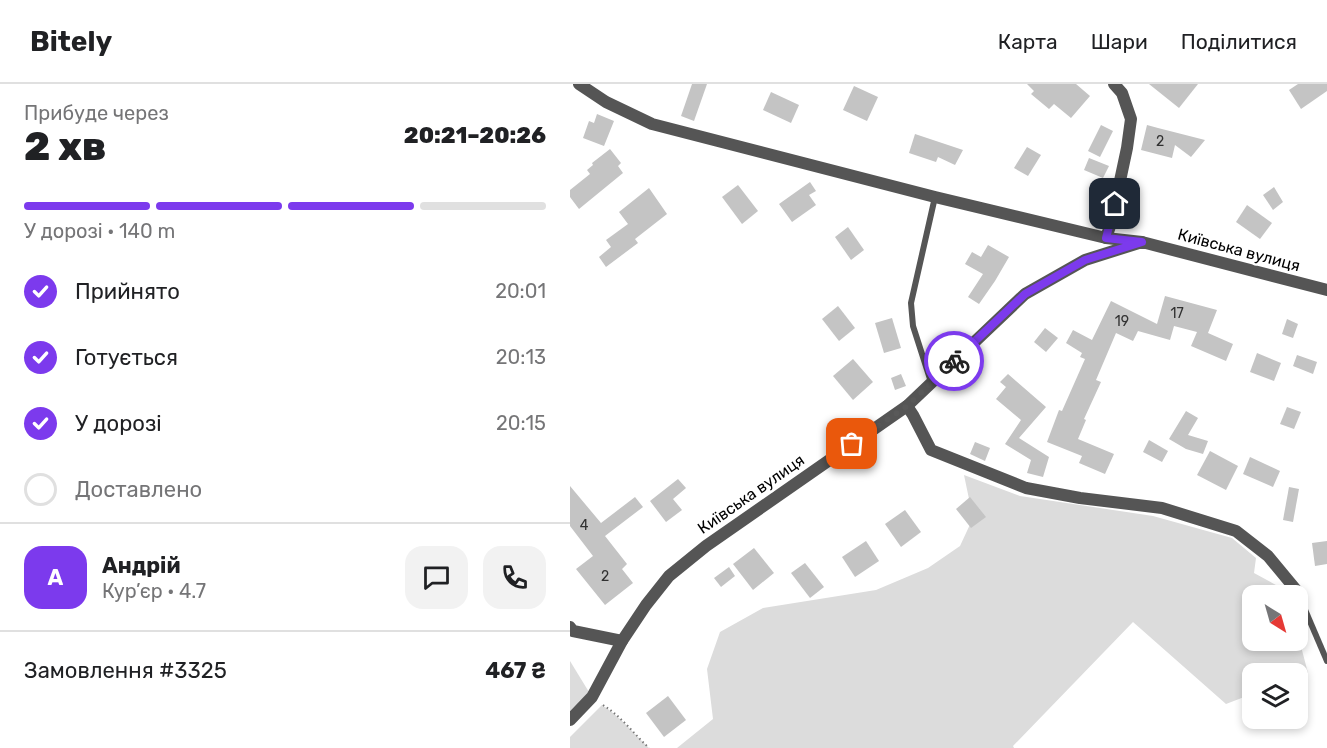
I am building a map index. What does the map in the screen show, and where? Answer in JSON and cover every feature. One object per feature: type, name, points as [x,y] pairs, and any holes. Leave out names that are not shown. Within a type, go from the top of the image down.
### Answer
[{"type":"street","name":"Київська вулиця","points":[[579,84],[606,102],[652,124],[1106,238],[1142,242],[1327,290]]},
{"type":"street","points":[[1106,238],[1127,148],[1131,119],[1122,93],[1114,84]]},
{"type":"street","name":"Київська вулиця","points":[[570,720],[592,697],[622,641],[669,576],[706,546],[907,406],[1025,294],[1085,260],[1142,242]]},
{"type":"street","points":[[907,406],[931,450],[1026,488],[1080,498],[1162,508],[1236,531],[1268,556],[1292,585]]},
{"type":"street","points":[[570,627],[573,631],[622,641]]},
{"type":"lane","points":[[931,383],[913,326],[911,303],[935,196]]},
{"type":"lane","points":[[1308,616],[1327,660]]},
{"type":"path","points":[[592,697],[614,712],[649,748]]},
{"type":"shaded area","points":[[964,475],[1020,496],[1153,516],[1232,538],[1256,558],[1254,573],[1276,585],[1242,585],[1242,651],[1302,651],[1305,663],[1242,663],[1242,698],[1226,704],[1133,622],[1013,746],[1014,748],[677,748],[713,719],[707,669],[720,632],[763,608],[876,590],[928,568],[960,546],[973,518]]},
{"type":"shaded area","points":[[570,661],[592,697],[570,720]]},
{"type":"shaded area","points":[[602,705],[649,748],[570,748],[570,737]]},
{"type":"building","points":[[692,84],[707,84],[694,121],[681,116]]},
{"type":"building","points":[[1027,84],[1076,84],[1090,96],[1071,118],[1054,104],[1049,109],[1031,94],[1034,91]]},
{"type":"building","points":[[1149,84],[1198,84],[1179,108]]},
{"type":"building","points":[[1298,84],[1327,84],[1327,91],[1301,109],[1289,90]]},
{"type":"building","points":[[854,86],[878,97],[867,121],[843,110]]},
{"type":"building","points":[[771,92],[799,105],[791,123],[763,110]]},
{"type":"building","points":[[597,114],[614,121],[604,146],[583,138],[589,121],[594,123]]},
{"type":"building","points":[[1101,125],[1113,131],[1100,157],[1088,151]]},
{"type":"building","points":[[1147,125],[1205,140],[1191,157],[1175,145],[1172,158],[1141,150]]},
{"type":"building","points":[[915,134],[963,150],[955,165],[938,157],[936,162],[909,153]]},
{"type":"building","points":[[1027,147],[1041,155],[1028,176],[1014,168]]},
{"type":"building","points":[[610,149],[621,163],[618,166],[623,173],[579,209],[570,197],[570,190],[590,174],[587,170],[593,165],[592,163]]},
{"type":"building","points":[[1089,158],[1109,166],[1103,178],[1084,170]]},
{"type":"building","points":[[810,182],[816,191],[809,195],[816,205],[792,222],[779,204]]},
{"type":"building","points":[[738,185],[758,211],[742,224],[722,197]]},
{"type":"building","points":[[1274,187],[1283,202],[1273,210],[1263,195]]},
{"type":"building","points":[[649,188],[667,214],[635,239],[638,243],[606,267],[599,257],[611,247],[606,240],[628,224],[619,212]]},
{"type":"building","points":[[1247,205],[1272,223],[1260,239],[1236,222]]},
{"type":"building","points":[[848,227],[864,250],[851,260],[835,237]]},
{"type":"building","points":[[988,245],[1009,257],[979,304],[968,297],[983,274],[965,264],[972,252],[981,257]]},
{"type":"building","points":[[1165,296],[1217,310],[1208,333],[1233,344],[1226,361],[1191,346],[1197,332],[1174,326],[1170,340],[1138,331],[1133,341],[1116,333],[1096,380],[1101,382],[1084,419],[1086,420],[1078,439],[1114,454],[1105,474],[1079,463],[1082,456],[1047,442],[1059,410],[1062,411],[1085,359],[1080,357],[1082,353],[1066,343],[1073,330],[1092,340],[1111,301],[1157,324]]},
{"type":"building","points":[[838,306],[855,328],[839,341],[822,319]]},
{"type":"building","points":[[892,318],[901,348],[884,353],[875,323]]},
{"type":"building","points":[[1287,319],[1298,324],[1293,338],[1282,334]]},
{"type":"building","points":[[1045,328],[1058,338],[1046,352],[1034,342]]},
{"type":"building","points":[[1257,353],[1281,363],[1274,381],[1250,372]]},
{"type":"building","points":[[1297,355],[1317,362],[1313,374],[1293,366]]},
{"type":"building","points":[[853,359],[873,382],[853,400],[833,376]]},
{"type":"building","points":[[901,374],[906,386],[895,390],[891,378]]},
{"type":"building","points":[[1008,374],[1046,407],[1019,438],[1049,457],[1043,477],[1027,473],[1031,460],[1005,444],[1021,420],[996,399],[1006,387],[1000,382]]},
{"type":"building","points":[[1287,407],[1301,412],[1294,429],[1280,424]]},
{"type":"building","points":[[1186,411],[1198,418],[1188,435],[1208,441],[1203,454],[1186,449],[1169,439]]},
{"type":"building","points":[[1149,440],[1168,451],[1162,462],[1143,452]]},
{"type":"building","points":[[975,442],[990,448],[985,461],[970,454]]},
{"type":"building","points":[[1210,451],[1238,466],[1226,490],[1197,475]]},
{"type":"building","points":[[1250,457],[1280,471],[1273,487],[1243,474]]},
{"type":"building","points":[[678,479],[686,488],[673,499],[682,510],[666,522],[650,501]]},
{"type":"building","points":[[570,486],[601,523],[635,497],[643,507],[605,536],[627,564],[622,569],[633,583],[605,605],[576,569],[593,556],[570,526]]},
{"type":"building","points":[[1289,487],[1299,489],[1293,522],[1283,520]]},
{"type":"building","points":[[970,497],[986,517],[971,528],[956,509]]},
{"type":"building","points":[[905,510],[921,532],[901,547],[885,524]]},
{"type":"building","points":[[866,541],[879,561],[855,577],[842,557]]},
{"type":"building","points":[[1327,541],[1327,564],[1315,566],[1312,543]]},
{"type":"building","points":[[754,548],[774,573],[753,590],[733,564]]},
{"type":"building","points":[[805,563],[824,587],[810,598],[791,573]]},
{"type":"building","points":[[729,567],[735,576],[721,587],[714,578]]},
{"type":"building","points":[[668,696],[686,720],[664,737],[646,713]]},
{"type":"way so far","points":[[852,444],[907,406],[954,361]]},
{"type":"route","points":[[954,361],[1025,294],[1085,260],[1142,242],[1106,238],[1115,204]]}]
